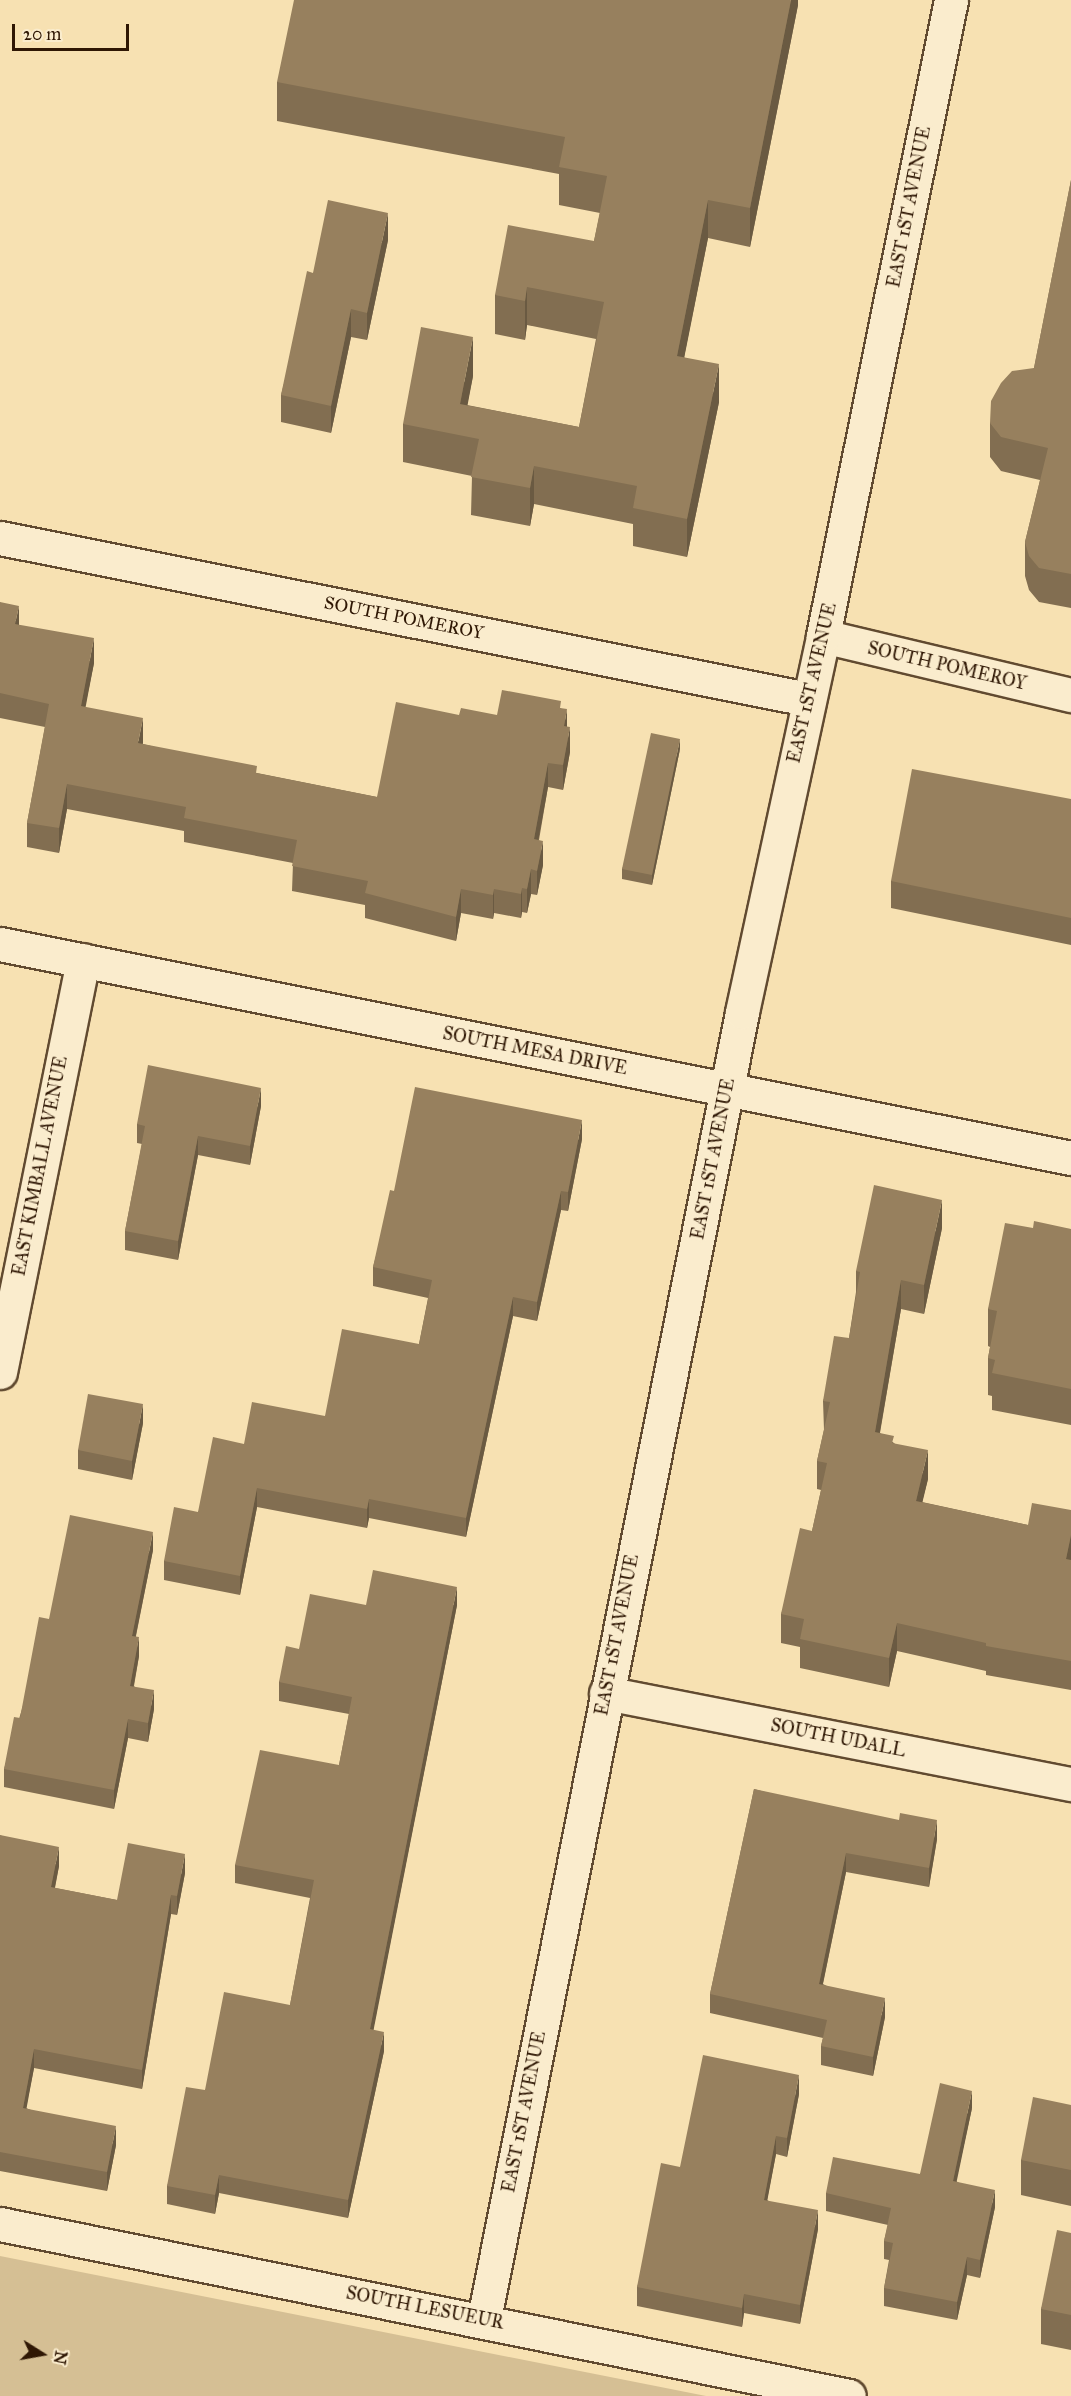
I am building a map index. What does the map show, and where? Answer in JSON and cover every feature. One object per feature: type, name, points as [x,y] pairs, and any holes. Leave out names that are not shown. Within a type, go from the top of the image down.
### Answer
[{"type":"street","name":"EAST 1ST AVENUE","points":[[484,2319],[727,1089],[807,699],[823,636],[951,0]]},
{"type":"street","name":"SOUTH POMEROY","points":[[0,538],[807,699]]},
{"type":"street","name":"SOUTH POMEROY","points":[[823,636],[1071,695]]},
{"type":"street","name":"SOUTH MESA DRIVE","points":[[0,944],[1071,1158]]},
{"type":"street","name":"EAST KIMBALL AVENUE","points":[[0,1372],[83,960]]},
{"type":"street","name":"SOUTH UDALL","points":[[606,1693],[1071,1784]]},
{"type":"street","name":"SOUTH LESUEUR","points":[[0,2224],[484,2319],[849,2396]]},
{"type":"shaded area","points":[[0,2256],[706,2396],[0,2396]]},
{"type":"building","points":[[294,0],[791,0],[750,208],[708,200],[677,356],[719,364],[687,519],[633,508],[637,486],[534,466],[530,488],[471,477],[479,439],[403,424],[421,327],[473,337],[460,404],[579,427],[604,302],[527,287],[525,301],[495,295],[508,225],[594,241],[607,176],[559,167],[565,137],[277,82]]},
{"type":"building","points":[[1071,180],[1071,574],[1039,568],[1029,556],[1025,542],[1048,448],[1001,437],[990,423],[991,401],[1001,383],[1012,371],[1034,368]]},
{"type":"building","points":[[328,200],[388,213],[367,313],[351,309],[331,406],[281,395],[307,271],[313,273]]},
{"type":"building","points":[[0,602],[19,606],[15,624],[94,638],[81,706],[143,718],[138,743],[257,766],[256,773],[377,797],[396,702],[459,715],[461,708],[497,715],[502,690],[561,701],[560,708],[567,709],[564,726],[570,727],[563,765],[548,763],[534,839],[543,841],[537,871],[531,869],[527,889],[522,888],[521,894],[494,889],[493,895],[461,889],[456,917],[365,893],[368,881],[292,866],[297,840],[184,818],[186,807],[67,784],[59,828],[27,823],[49,704],[0,693]]},
{"type":"building","points":[[651,733],[680,739],[652,875],[622,869]]},
{"type":"building","points":[[912,769],[1071,799],[1071,918],[891,881]]},
{"type":"building","points":[[148,1065],[261,1088],[250,1146],[198,1136],[178,1241],[125,1231],[145,1126],[137,1124]]},
{"type":"building","points":[[415,1087],[582,1120],[568,1192],[561,1191],[537,1302],[513,1297],[466,1518],[369,1499],[367,1509],[257,1488],[240,1576],[164,1561],[174,1507],[198,1512],[213,1437],[244,1444],[252,1402],[325,1416],[342,1329],[419,1344],[432,1280],[373,1267],[390,1190],[394,1191]]},
{"type":"building","points":[[874,1185],[942,1200],[924,1285],[901,1280],[875,1432],[894,1436],[892,1443],[928,1450],[916,1501],[1028,1525],[1032,1503],[1071,1510],[1071,1535],[1066,1559],[1071,1560],[1071,1661],[986,1646],[986,1643],[897,1623],[889,1658],[800,1639],[804,1619],[781,1614],[800,1528],[812,1531],[827,1463],[817,1461],[830,1402],[823,1401],[834,1336],[849,1338],[860,1272],[856,1271]]},
{"type":"building","points":[[1034,1221],[1071,1229],[1071,1389],[992,1373],[995,1360],[988,1358],[997,1311],[988,1309],[1005,1223],[1033,1228]]},
{"type":"building","points":[[88,1394],[143,1404],[132,1461],[78,1450]]},
{"type":"building","points":[[70,1515],[153,1532],[132,1636],[139,1637],[130,1686],[154,1690],[148,1723],[128,1719],[114,1790],[4,1769],[14,1717],[20,1718],[39,1617],[49,1619]]},
{"type":"building","points":[[373,1570],[457,1587],[370,2029],[384,2032],[348,2200],[219,2175],[215,2195],[167,2186],[186,2087],[205,2090],[224,1992],[290,2005],[314,1880],[235,1865],[260,1750],[339,1765],[352,1697],[279,1682],[286,1646],[299,1649],[310,1594],[366,1605]]},
{"type":"building","points":[[754,1789],[899,1820],[900,1813],[937,1820],[929,1868],[846,1853],[819,1984],[885,1998],[873,2057],[821,2046],[827,2020],[710,1994]]},
{"type":"building","points":[[0,1835],[59,1847],[51,1887],[117,1900],[128,1843],[185,1854],[177,1896],[171,1895],[142,2070],[34,2049],[23,2108],[116,2126],[107,2172],[0,2152]]},
{"type":"building","points":[[703,2055],[799,2075],[787,2138],[776,2136],[764,2200],[818,2210],[800,2305],[744,2294],[742,2308],[637,2287],[661,2163],[680,2167]]},
{"type":"building","points":[[940,2083],[972,2091],[953,2181],[995,2190],[980,2260],[967,2257],[957,2302],[884,2288],[893,2243],[884,2241],[891,2208],[826,2193],[833,2157],[920,2174]]},
{"type":"building","points":[[1033,2097],[1071,2105],[1071,2170],[1021,2160]]},
{"type":"building","points":[[1057,2230],[1071,2233],[1071,2315],[1041,2309]]}]
